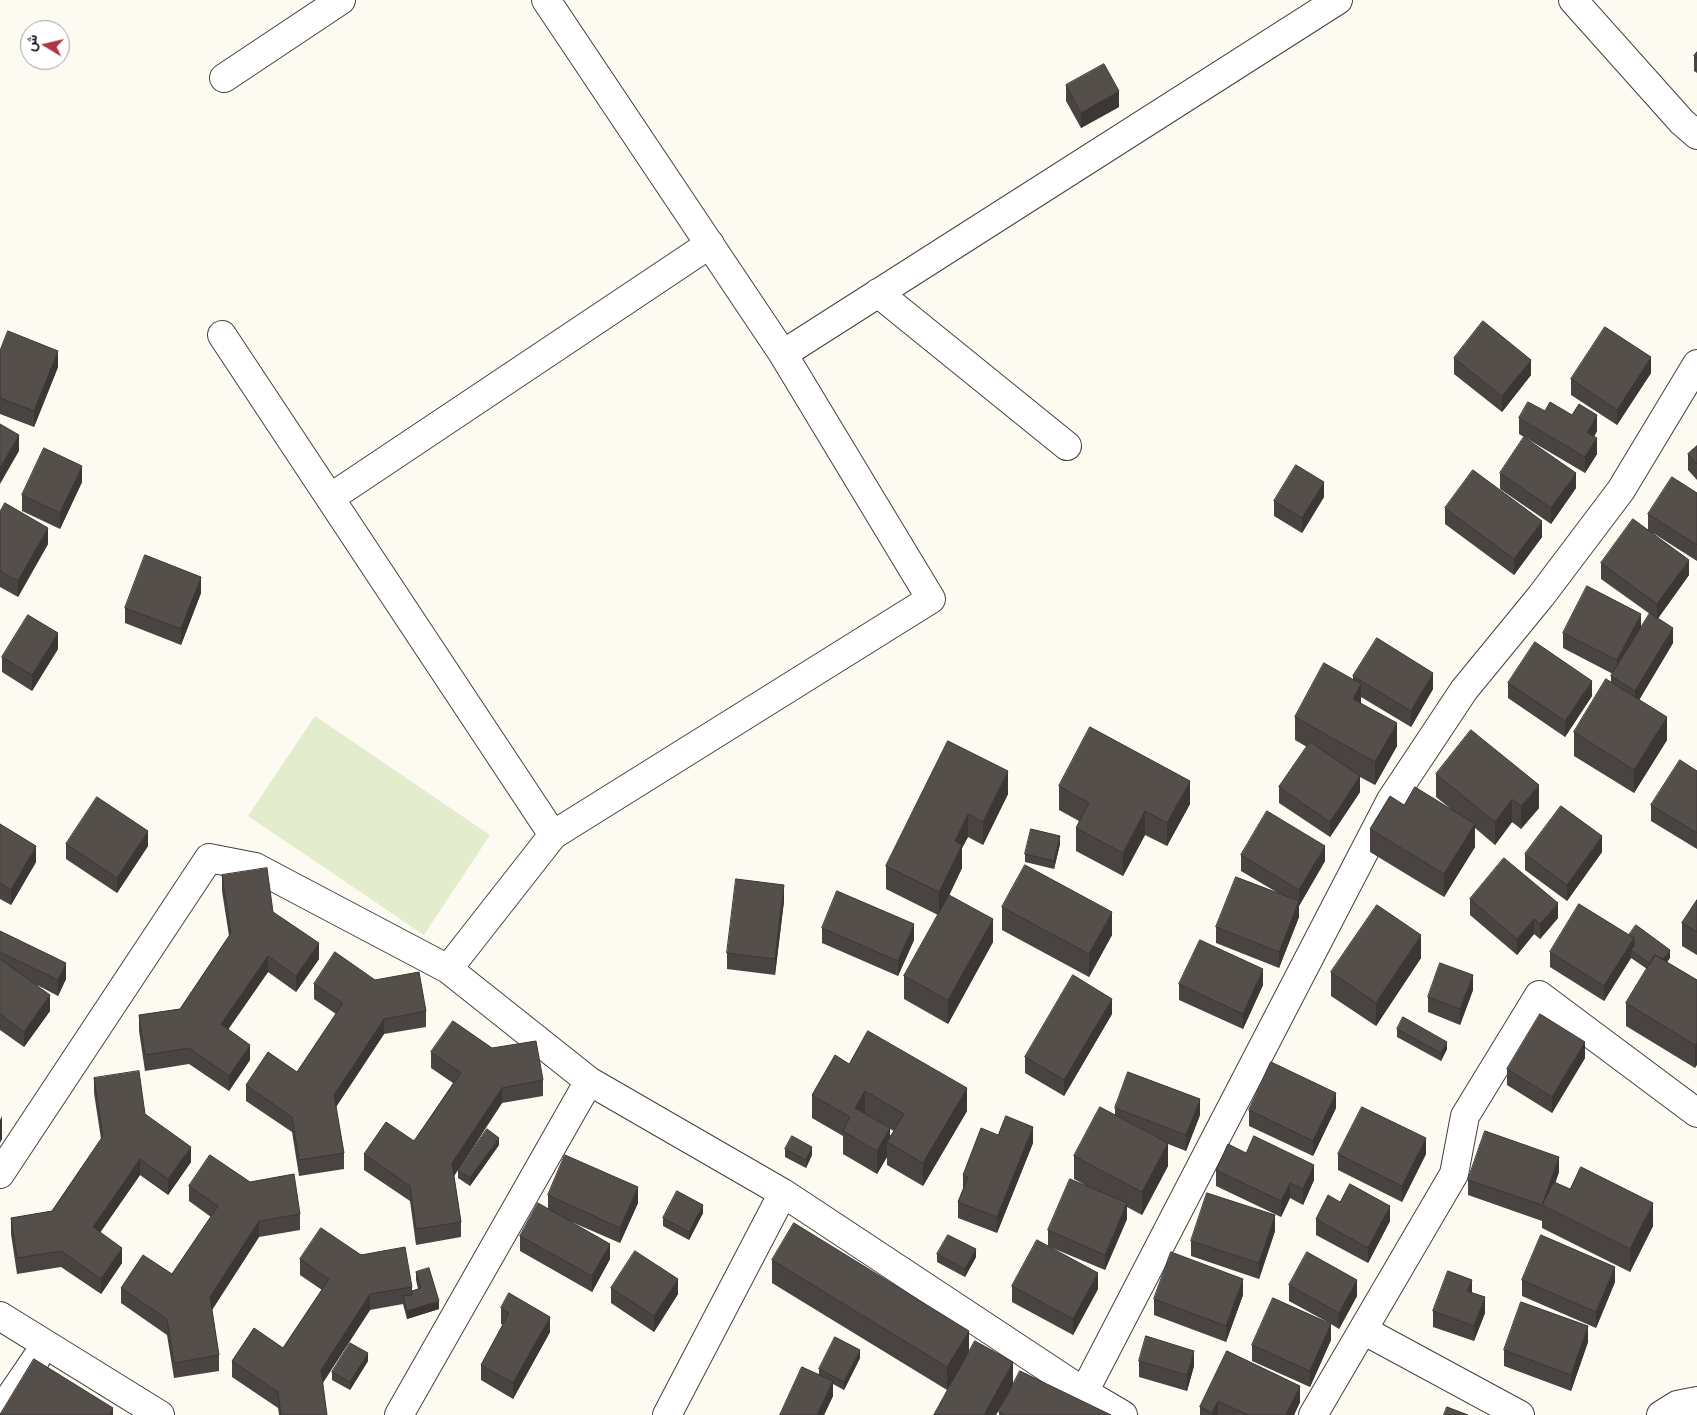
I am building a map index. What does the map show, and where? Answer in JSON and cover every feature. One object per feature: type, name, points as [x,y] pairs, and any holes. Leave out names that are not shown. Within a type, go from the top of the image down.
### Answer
[{"type":"street","points":[[224,78],[341,0]]},
{"type":"street","points":[[448,969],[553,835],[932,599],[783,354],[546,0]]},
{"type":"street","points":[[783,354],[1338,0]]},
{"type":"street","points":[[1573,0],[1682,122],[1697,135]]},
{"type":"street","points":[[330,498],[710,244]]},
{"type":"street","points":[[878,293],[1067,446]]},
{"type":"street","points":[[222,335],[553,835]]},
{"type":"street","points":[[1084,1392],[1391,800],[1464,690],[1542,596],[1621,490],[1697,364]]},
{"type":"street","points":[[0,1174],[209,858],[255,867],[448,969],[589,1081],[783,1193],[1084,1392],[1123,1415]]},
{"type":"street","points":[[1313,1415],[1454,1174],[1465,1116],[1538,995],[1697,1113]]},
{"type":"street","points":[[399,1415],[589,1081]]},
{"type":"street","points":[[667,1415],[783,1193]]},
{"type":"street","points":[[0,1316],[160,1415]]},
{"type":"street","points":[[1363,1330],[1520,1415]]},
{"type":"street","points":[[0,1412],[46,1344]]},
{"type":"street","points":[[1661,1415],[1677,1405],[1697,1401]]},
{"type":"green space","points":[[315,716],[490,835],[424,935],[248,816]]},
{"type":"building","points":[[1104,64],[1119,91],[1081,113],[1066,85]]},
{"type":"building","points":[[1483,321],[1531,360],[1502,396],[1454,358]]},
{"type":"building","points":[[1605,327],[1651,357],[1617,410],[1571,379]]},
{"type":"building","points":[[8,331],[58,351],[34,411],[0,398],[0,351]]},
{"type":"building","points":[[1528,402],[1545,411],[1550,402],[1572,415],[1579,404],[1597,415],[1587,433],[1597,438],[1585,457],[1519,418]]},
{"type":"building","points":[[0,424],[19,435],[0,468]]},
{"type":"building","points":[[1524,437],[1576,473],[1551,508],[1500,473]]},
{"type":"building","points":[[1697,446],[1697,464],[1688,454]]},
{"type":"building","points":[[44,448],[82,466],[60,513],[22,495]]},
{"type":"building","points":[[1296,465],[1324,482],[1302,518],[1274,501]]},
{"type":"building","points":[[1473,470],[1542,521],[1514,559],[1445,508]]},
{"type":"building","points":[[1672,477],[1697,493],[1697,545],[1648,514]]},
{"type":"building","points":[[5,503],[48,528],[18,581],[0,571],[0,512]]},
{"type":"building","points":[[1633,519],[1689,560],[1657,604],[1601,563]]},
{"type":"building","points":[[145,555],[201,577],[181,629],[125,608]]},
{"type":"building","points":[[1587,586],[1641,614],[1617,660],[1563,633]]},
{"type":"building","points":[[1650,613],[1673,628],[1635,691],[1611,676]]},
{"type":"building","points":[[28,615],[58,633],[32,675],[2,657]]},
{"type":"building","points":[[1377,638],[1433,673],[1411,711],[1353,676]]},
{"type":"building","points":[[1535,642],[1592,681],[1565,721],[1508,683]]},
{"type":"building","points":[[1324,663],[1361,684],[1353,699],[1397,723],[1375,762],[1295,717]]},
{"type":"building","points":[[1606,679],[1667,717],[1634,770],[1574,732]]},
{"type":"building","points":[[1090,727],[1190,781],[1167,823],[1145,811],[1123,853],[1076,828],[1089,803],[1059,786]]},
{"type":"building","points":[[1471,730],[1539,785],[1521,806],[1512,799],[1495,822],[1436,774]]},
{"type":"building","points":[[948,741],[1008,771],[983,822],[968,814],[955,841],[962,845],[939,892],[886,866]]},
{"type":"building","points":[[1310,742],[1360,776],[1330,822],[1279,787]]},
{"type":"building","points":[[1680,760],[1697,771],[1697,833],[1651,805]]},
{"type":"building","points":[[1415,787],[1475,824],[1444,874],[1370,829],[1390,796],[1404,805]]},
{"type":"building","points":[[97,797],[148,831],[117,878],[66,844]]},
{"type":"building","points":[[1561,806],[1602,836],[1567,885],[1525,854]]},
{"type":"building","points":[[1267,811],[1325,846],[1299,890],[1241,855]]},
{"type":"building","points":[[0,824],[36,846],[11,890],[0,883]]},
{"type":"building","points":[[1031,829],[1060,836],[1054,861],[1025,854]]},
{"type":"building","points":[[1504,858],[1558,903],[1540,924],[1534,919],[1517,939],[1470,899]]},
{"type":"building","points":[[1025,865],[1112,912],[1089,954],[1002,907]]},
{"type":"building","points":[[267,868],[273,912],[319,943],[296,976],[268,956],[221,1024],[250,1045],[229,1076],[189,1048],[145,1055],[139,1015],[180,1009],[231,933],[222,875]]},
{"type":"building","points":[[1236,877],[1299,901],[1279,952],[1216,927]]},
{"type":"building","points":[[736,879],[784,885],[775,959],[727,953]]},
{"type":"building","points":[[837,891],[914,924],[898,961],[822,928]]},
{"type":"building","points":[[949,895],[993,919],[948,1000],[904,976]]},
{"type":"building","points":[[1697,900],[1697,932],[1682,923]]},
{"type":"building","points":[[1579,904],[1634,938],[1604,986],[1550,952]]},
{"type":"building","points":[[1377,905],[1421,935],[1376,1003],[1331,972]]},
{"type":"building","points":[[1636,925],[1670,950],[1663,959],[1655,955],[1650,964],[1631,950],[1634,946],[1634,938],[1629,935]]},
{"type":"building","points":[[0,931],[66,963],[58,980],[0,952]]},
{"type":"building","points":[[1200,940],[1263,969],[1243,1014],[1179,984]]},
{"type":"building","points":[[335,952],[375,980],[419,972],[426,1011],[384,1019],[334,1095],[344,1153],[299,1160],[292,1117],[246,1085],[268,1052],[297,1072],[343,1003],[314,984]]},
{"type":"building","points":[[1655,955],[1697,980],[1697,1042],[1695,1045],[1626,1003]]},
{"type":"building","points":[[0,959],[50,995],[24,1032],[0,1014]]},
{"type":"building","points":[[1440,963],[1473,975],[1460,1009],[1428,997]]},
{"type":"building","points":[[1073,975],[1112,999],[1064,1080],[1025,1057]]},
{"type":"building","points":[[1540,1014],[1585,1042],[1552,1097],[1507,1069]]},
{"type":"building","points":[[1403,1017],[1447,1042],[1441,1053],[1397,1029]]},
{"type":"building","points":[[453,1021],[492,1048],[536,1041],[543,1080],[502,1088],[452,1163],[461,1222],[416,1229],[410,1186],[364,1154],[386,1122],[414,1141],[461,1073],[431,1052]]},
{"type":"building","points":[[868,1031],[967,1088],[923,1163],[887,1142],[904,1114],[865,1091],[855,1108],[890,1128],[877,1151],[843,1131],[850,1117],[812,1095],[835,1055],[849,1064]]},
{"type":"building","points":[[1271,1062],[1336,1093],[1313,1141],[1249,1110]]},
{"type":"building","points":[[139,1071],[145,1114],[191,1147],[168,1179],[140,1159],[93,1227],[122,1248],[101,1279],[61,1251],[17,1258],[11,1218],[52,1211],[103,1136],[94,1078]]},
{"type":"building","points":[[1128,1072],[1200,1099],[1186,1135],[1115,1108]]},
{"type":"building","points":[[1100,1107],[1168,1143],[1142,1192],[1074,1156]]},
{"type":"building","points":[[1362,1107],[1426,1138],[1402,1186],[1338,1154]]},
{"type":"building","points":[[1006,1116],[1033,1127],[997,1217],[958,1202],[968,1177],[963,1175],[981,1128],[998,1135]]},
{"type":"building","points":[[487,1129],[499,1138],[470,1178],[458,1170]]},
{"type":"building","points":[[1485,1131],[1559,1157],[1542,1205],[1468,1180]]},
{"type":"building","points":[[792,1136],[812,1147],[806,1160],[785,1149]]},
{"type":"building","points":[[1254,1136],[1314,1165],[1303,1189],[1290,1183],[1281,1201],[1216,1170],[1228,1144],[1246,1153]]},
{"type":"building","points":[[210,1155],[250,1182],[294,1174],[300,1214],[259,1221],[210,1297],[219,1355],[174,1363],[167,1319],[121,1288],[143,1255],[172,1274],[218,1206],[189,1186]]},
{"type":"building","points":[[565,1155],[638,1187],[620,1228],[548,1195]]},
{"type":"building","points":[[1581,1167],[1653,1203],[1630,1249],[1542,1205],[1554,1182],[1570,1189]]},
{"type":"building","points":[[1070,1179],[1127,1203],[1105,1255],[1048,1230]]},
{"type":"building","points":[[1350,1184],[1390,1206],[1368,1248],[1316,1219],[1328,1195],[1340,1202]]},
{"type":"building","points":[[677,1191],[703,1205],[689,1232],[663,1218]]},
{"type":"building","points":[[1207,1193],[1275,1215],[1259,1263],[1191,1241]]},
{"type":"building","points":[[538,1203],[610,1244],[592,1276],[520,1236]]},
{"type":"building","points":[[794,1223],[969,1331],[947,1367],[772,1260]]},
{"type":"building","points":[[321,1228],[361,1255],[405,1247],[412,1287],[370,1294],[321,1370],[327,1415],[281,1415],[278,1392],[232,1361],[254,1328],[283,1348],[329,1279],[300,1259]]},
{"type":"building","points":[[948,1235],[976,1249],[965,1269],[937,1254]]},
{"type":"building","points":[[1541,1235],[1615,1267],[1596,1312],[1522,1280]]},
{"type":"building","points":[[1037,1240],[1098,1273],[1073,1319],[1012,1286]]},
{"type":"building","points":[[635,1251],[678,1279],[654,1316],[611,1288]]},
{"type":"building","points":[[1171,1252],[1243,1279],[1226,1326],[1154,1299]]},
{"type":"building","points":[[1307,1252],[1357,1280],[1339,1313],[1289,1285]]},
{"type":"building","points":[[429,1268],[439,1301],[407,1311],[403,1296],[412,1295],[412,1291],[421,1288],[416,1272]]},
{"type":"building","points":[[1448,1271],[1472,1280],[1467,1291],[1485,1297],[1474,1326],[1433,1311]]},
{"type":"building","points":[[509,1293],[550,1317],[513,1383],[481,1365],[509,1313],[501,1308]]},
{"type":"building","points":[[1273,1298],[1331,1324],[1310,1371],[1252,1345]]},
{"type":"building","points":[[1521,1302],[1588,1326],[1571,1375],[1504,1350]]},
{"type":"building","points":[[1146,1336],[1194,1351],[1187,1375],[1139,1361]]},
{"type":"building","points":[[835,1337],[860,1350],[844,1382],[819,1369]]},
{"type":"building","points":[[975,1341],[1013,1362],[984,1415],[934,1415]]},
{"type":"building","points":[[350,1343],[368,1353],[350,1382],[332,1372]]},
{"type":"building","points":[[1227,1351],[1300,1386],[1286,1415],[1248,1415],[1218,1401],[1212,1413],[1200,1407]]},
{"type":"building","points":[[34,1359],[113,1408],[109,1415],[0,1415]]},
{"type":"building","points":[[802,1367],[833,1381],[817,1415],[780,1415]]},
{"type":"building","points":[[1020,1371],[1111,1415],[1005,1415],[999,1412]]},
{"type":"building","points":[[1447,1407],[1468,1415],[1444,1415]]}]
